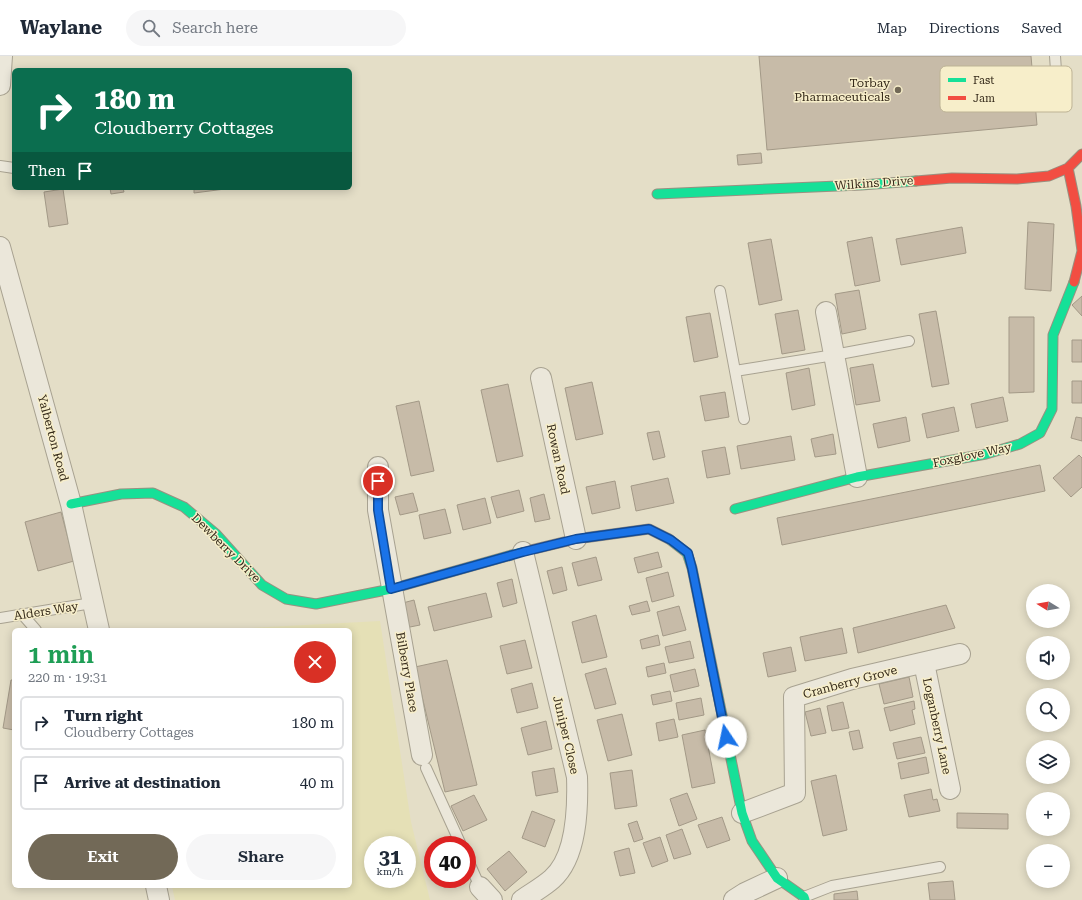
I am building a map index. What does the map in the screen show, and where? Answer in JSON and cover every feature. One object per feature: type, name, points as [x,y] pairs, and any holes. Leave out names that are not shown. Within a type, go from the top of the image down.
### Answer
[{"type":"street","points":[[0,85],[2,56]]},
{"type":"street","name":"Wilkins Drive","points":[[657,194],[861,185],[952,178],[1017,179],[1048,176],[1068,168],[1082,154]]},
{"type":"street","points":[[1068,168],[1076,206],[1082,251]]},
{"type":"street","name":"Yalberton Road","points":[[0,247],[71,504],[98,628]]},
{"type":"street","name":"Foxglove Way","points":[[735,509],[857,477],[986,454],[1020,444],[1040,432],[1052,410],[1053,334],[1073,287],[1082,251]]},
{"type":"street","points":[[826,312],[857,477]]},
{"type":"street","name":"Rowan Road","points":[[541,378],[576,539]]},
{"type":"street","name":"Bilberry Place","points":[[378,467],[378,510],[391,589],[424,762]]},
{"type":"street","name":"Dewberry Drive","points":[[71,504],[121,494],[153,493],[184,507],[216,534],[262,584],[286,599],[316,604],[391,589],[523,552],[576,539],[649,529],[671,540],[688,553],[742,813],[752,841],[777,878],[804,898]]},
{"type":"street","name":"Juniper Close","points":[[522,900],[553,878],[567,859],[578,808],[577,777],[523,552]]},
{"type":"street","name":"Cranberry Grove","points":[[742,813],[795,793],[794,697],[852,680],[960,654]]},
{"type":"street","name":"Loganberry Lane","points":[[924,662],[950,789]]},
{"type":"street","points":[[734,900],[745,893],[777,878]]},
{"type":"street","points":[[156,888],[159,900]]},
{"type":"lane","points":[[1055,56],[1056,66]]},
{"type":"lane","points":[[0,166],[12,168]]},
{"type":"lane","points":[[720,291],[744,419]]},
{"type":"lane","points":[[735,371],[908,341]]},
{"type":"lane","name":"Alders Way","points":[[0,618],[92,603]]},
{"type":"lane","points":[[22,614],[24,628]]},
{"type":"lane","points":[[22,614],[34,628]]},
{"type":"lane","points":[[424,762],[457,836]]},
{"type":"lane","points":[[804,898],[832,886],[940,867]]},
{"type":"lane","points":[[476,875],[486,894]]},
{"type":"shaded area","points":[[380,621],[414,836],[364,836],[364,888],[416,888],[416,843],[424,875],[424,888],[427,888],[430,900],[175,900],[172,888],[352,888],[352,628],[251,628]]},
{"type":"building","name":"Torbay Pharmaceuticals","points":[[759,56],[1031,56],[1032,66],[940,66],[940,112],[1036,112],[1037,125],[767,150]]},
{"type":"building","points":[[761,153],[762,163],[738,165],[737,155]]},
{"type":"building","points":[[63,190],[68,224],[49,227],[44,192]]},
{"type":"building","points":[[110,190],[124,190],[124,192],[111,194]]},
{"type":"building","points":[[194,190],[217,190],[194,193]]},
{"type":"building","points":[[1028,222],[1054,224],[1051,291],[1025,289]]},
{"type":"building","points":[[962,227],[966,253],[901,265],[896,239]]},
{"type":"building","points":[[872,237],[880,281],[855,286],[847,242]]},
{"type":"building","points":[[771,239],[782,300],[759,305],[748,243]]},
{"type":"building","points":[[859,290],[866,329],[842,334],[835,294]]},
{"type":"building","points":[[1082,296],[1082,316],[1072,305]]},
{"type":"building","points":[[798,310],[805,350],[782,354],[775,314]]},
{"type":"building","points":[[936,311],[949,384],[932,387],[919,314]]},
{"type":"building","points":[[710,313],[718,357],[694,362],[686,317]]},
{"type":"building","points":[[1009,317],[1034,317],[1034,392],[1009,393]]},
{"type":"building","points":[[1072,340],[1082,340],[1082,362],[1072,362]]},
{"type":"building","points":[[873,364],[880,401],[856,405],[850,368]]},
{"type":"building","points":[[809,368],[815,405],[792,410],[786,373]]},
{"type":"building","points":[[1072,381],[1082,381],[1082,403],[1072,403]]},
{"type":"building","points":[[592,382],[603,434],[576,440],[565,388]]},
{"type":"building","points":[[508,384],[523,456],[497,462],[481,390]]},
{"type":"building","points":[[725,392],[729,417],[705,421],[700,396]]},
{"type":"building","points":[[1003,397],[1008,421],[976,428],[971,404]]},
{"type":"building","points":[[419,401],[434,471],[411,476],[396,406]]},
{"type":"building","points":[[954,407],[959,431],[927,438],[922,414]]},
{"type":"building","points":[[906,417],[910,441],[878,448],[873,424]]},
{"type":"building","points":[[1076,417],[1082,418],[1082,441],[1071,438]]},
{"type":"building","points":[[659,431],[665,457],[653,460],[647,433]]},
{"type":"building","points":[[833,434],[836,454],[815,457],[811,439]]},
{"type":"building","points":[[791,436],[795,460],[741,469],[737,446]]},
{"type":"building","points":[[725,447],[730,474],[707,478],[702,451]]},
{"type":"building","points":[[1079,455],[1082,458],[1082,487],[1071,497],[1053,478]]},
{"type":"building","points":[[1040,465],[1045,491],[782,545],[777,518]]},
{"type":"building","points":[[668,478],[674,503],[636,511],[631,486]]},
{"type":"building","points":[[615,481],[620,508],[592,514],[586,487]]},
{"type":"building","points":[[519,490],[524,511],[497,518],[491,497]]},
{"type":"building","points":[[413,493],[418,511],[400,515],[395,497]]},
{"type":"building","points":[[544,494],[550,519],[535,522],[530,498]]},
{"type":"building","points":[[485,498],[491,523],[463,530],[457,505]]},
{"type":"building","points":[[445,509],[451,533],[424,539],[419,515]]},
{"type":"building","points":[[61,512],[74,561],[38,571],[25,522]]},
{"type":"building","points":[[658,552],[662,567],[638,573],[634,558]]},
{"type":"building","points":[[596,557],[602,580],[578,586],[572,563]]},
{"type":"building","points":[[562,567],[567,590],[553,594],[547,571]]},
{"type":"building","points":[[668,572],[674,596],[652,602],[646,578]]},
{"type":"building","points":[[512,579],[517,603],[503,607],[497,583]]},
{"type":"building","points":[[486,593],[492,617],[434,631],[428,607]]},
{"type":"building","points":[[414,600],[420,625],[405,628],[399,604]]},
{"type":"building","points":[[647,601],[650,611],[632,615],[629,606]]},
{"type":"building","points":[[946,605],[955,628],[858,653],[853,628]]},
{"type":"building","points":[[679,606],[686,630],[663,636],[657,612]]},
{"type":"building","points":[[596,615],[607,657],[582,663],[572,622]]},
{"type":"building","points":[[842,628],[847,653],[805,661],[800,637]]},
{"type":"building","points":[[658,635],[660,645],[642,649],[640,640]]},
{"type":"building","points":[[525,640],[532,668],[507,674],[500,646]]},
{"type":"building","points":[[690,641],[694,658],[669,663],[665,647]]},
{"type":"building","points":[[791,647],[796,671],[768,677],[763,653]]},
{"type":"building","points":[[447,660],[477,785],[445,792],[415,667]]},
{"type":"building","points":[[664,663],[666,673],[648,677],[646,667]]},
{"type":"building","points":[[606,668],[616,704],[595,709],[585,674]]},
{"type":"building","points":[[695,669],[699,686],[674,692],[670,675]]},
{"type":"building","points":[[909,677],[913,697],[884,704],[879,684]]},
{"type":"building","points":[[11,680],[12,680],[12,730],[3,728]]},
{"type":"building","points":[[532,683],[538,708],[517,713],[511,689]]},
{"type":"building","points":[[670,691],[672,701],[653,705],[651,695]]},
{"type":"building","points":[[701,698],[704,715],[679,720],[676,703]]},
{"type":"building","points":[[914,701],[915,709],[912,710],[915,724],[890,731],[884,708]]},
{"type":"building","points":[[843,702],[849,728],[832,731],[827,706]]},
{"type":"building","points":[[820,708],[826,733],[811,736],[805,712]]},
{"type":"building","points":[[622,714],[632,755],[608,761],[597,720]]},
{"type":"building","points":[[674,719],[678,737],[659,741],[656,723]]},
{"type":"building","points":[[546,721],[552,749],[528,755],[521,728]]},
{"type":"building","points":[[705,730],[715,783],[692,788],[682,735]]},
{"type":"building","points":[[859,730],[863,748],[853,750],[849,732]]},
{"type":"building","points":[[921,737],[925,753],[897,759],[893,743]]},
{"type":"building","points":[[926,757],[929,773],[901,779],[898,763]]},
{"type":"building","points":[[554,768],[558,792],[536,796],[532,772]]},
{"type":"building","points":[[632,770],[637,806],[615,809],[610,773]]},
{"type":"building","points":[[836,775],[847,830],[823,836],[811,781]]},
{"type":"building","points":[[931,789],[933,800],[937,799],[940,811],[909,817],[904,795]]},
{"type":"building","points":[[687,793],[697,819],[679,826],[670,799]]},
{"type":"building","points":[[474,795],[487,820],[463,831],[451,806]]},
{"type":"building","points":[[532,811],[555,820],[545,847],[522,838]]},
{"type":"building","points":[[957,813],[1008,814],[1008,829],[957,828]]},
{"type":"building","points":[[722,817],[730,840],[707,848],[698,825]]},
{"type":"building","points":[[637,821],[643,839],[634,842],[628,824]]},
{"type":"building","points":[[682,829],[691,854],[674,859],[666,835]]},
{"type":"building","points":[[660,837],[668,861],[652,867],[643,843]]},
{"type":"building","points":[[629,848],[635,873],[620,876],[614,852]]},
{"type":"building","points":[[509,851],[527,872],[505,891],[487,869]]},
{"type":"building","points":[[953,881],[955,900],[930,900],[928,883]]},
{"type":"building","points":[[857,891],[858,900],[834,900],[834,894]]},
{"type":"traffic: fast","points":[[657,194],[861,185],[916,181]]},
{"type":"traffic: fast","points":[[735,509],[857,477],[986,454],[1020,444],[1040,433],[1052,409],[1053,335],[1074,282]]},
{"type":"traffic: fast","points":[[71,504],[121,494],[153,493],[184,507],[216,534],[262,585],[286,599],[316,604],[391,589],[522,552]]},
{"type":"traffic: fast","points":[[669,539],[687,553],[692,568],[742,813],[752,841],[777,878],[804,897],[805,900]]},
{"type":"traffic: jam","points":[[916,181],[952,178],[1017,179],[1049,176],[1068,168],[1082,154]]},
{"type":"traffic: jam","points":[[1068,168],[1076,206],[1082,251],[1074,282]]},
{"type":"traffic: jam","points":[[522,552],[576,539],[649,529],[669,539]]},
{"type":"place","name":"Torbay Pharmaceuticals","points":[[898,90]]},
{"type":"route","points":[[378,481],[378,510],[391,589],[523,552],[576,539],[649,529],[671,540],[688,553],[726,737]]}]
